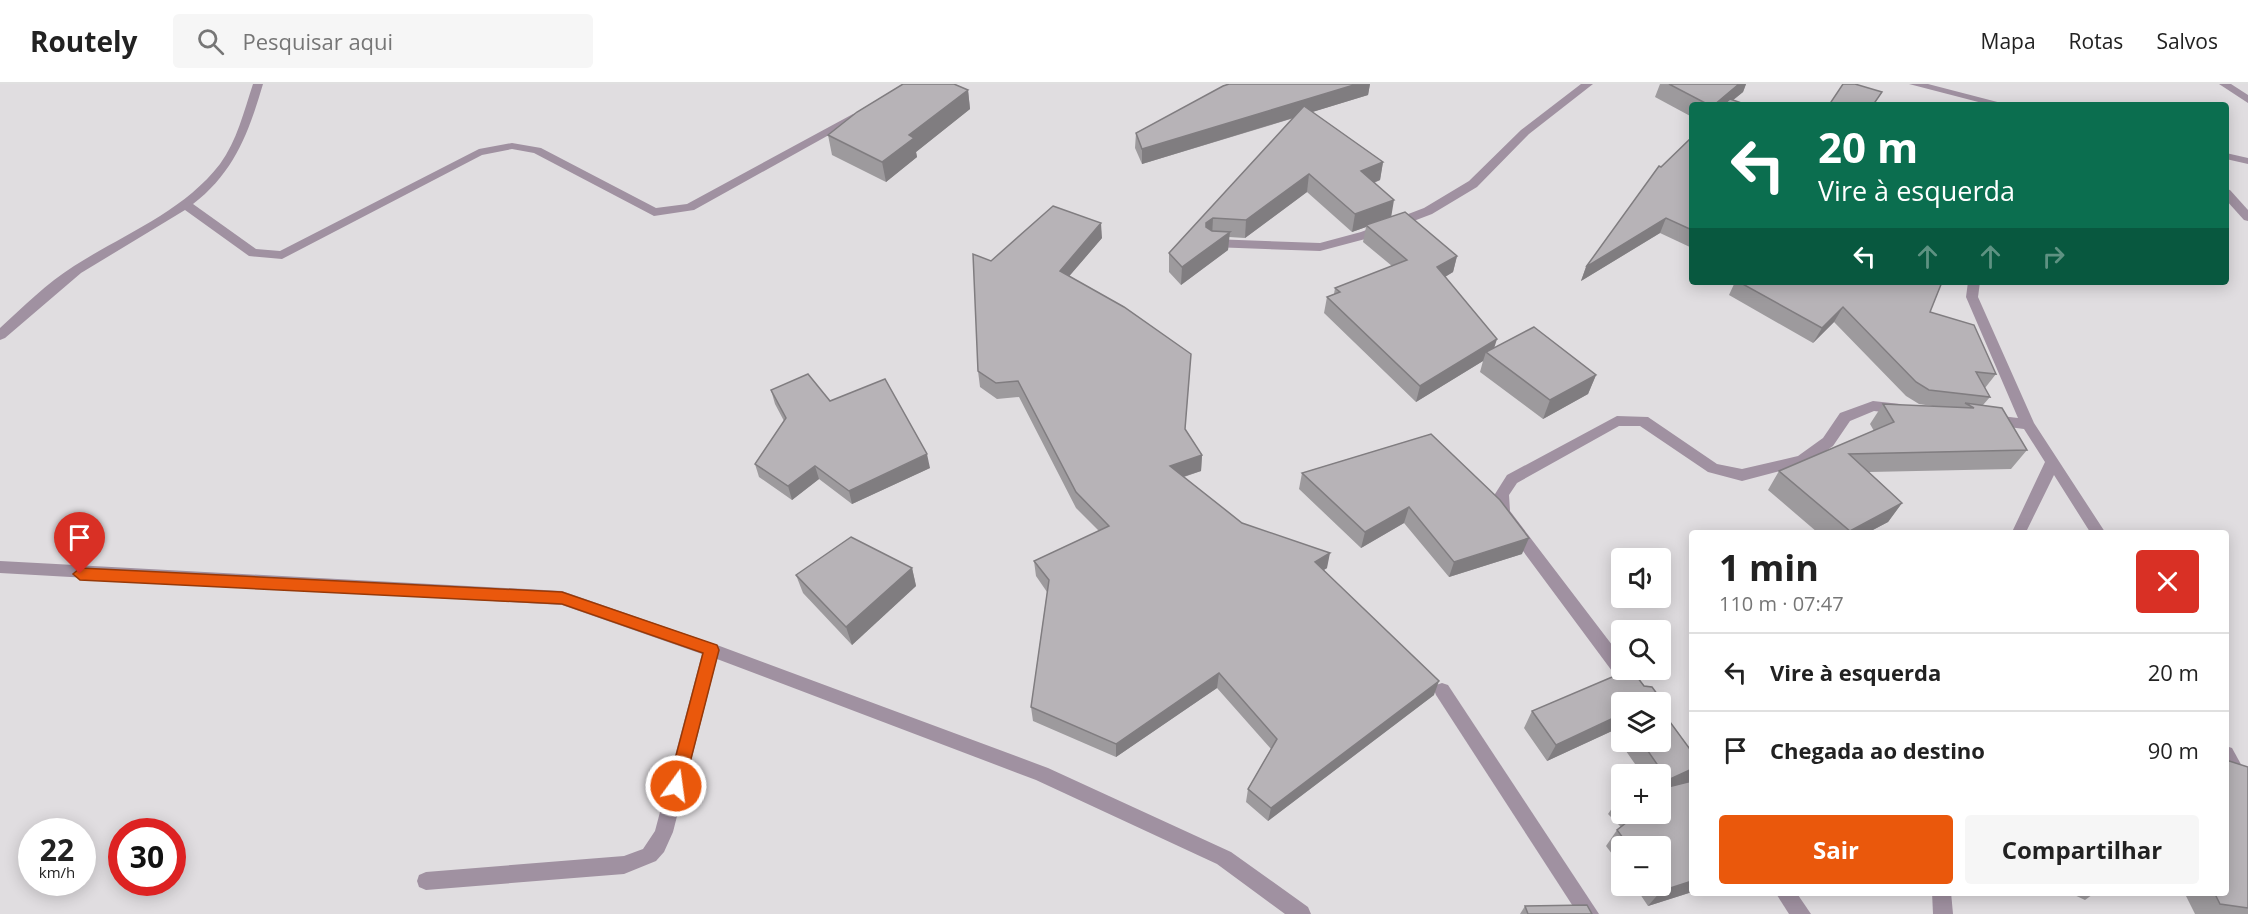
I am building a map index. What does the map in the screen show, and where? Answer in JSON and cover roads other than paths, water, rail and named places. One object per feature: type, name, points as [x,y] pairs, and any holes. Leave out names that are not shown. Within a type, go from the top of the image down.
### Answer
[{"type":"street","points":[[0,335],[37,301],[77,271],[185,204],[209,186],[225,166],[244,128],[258,84]]},
{"type":"street","points":[[1212,243],[1320,247],[1365,236],[1428,211],[1473,184],[1525,132],[1588,84]]},
{"type":"street","points":[[1914,84],[1991,102]]},
{"type":"street","points":[[2224,84],[2248,100]]},
{"type":"street","points":[[185,204],[253,254],[282,255],[479,153],[512,146],[537,150],[654,212],[690,207],[863,113]]},
{"type":"street","points":[[2229,157],[2248,161]]},
{"type":"street","points":[[2229,196],[2248,217]]},
{"type":"street","points":[[1974,285],[1972,297],[2028,424],[2097,530]]},
{"type":"street","points":[[1637,692],[1502,512],[1502,494],[1512,478],[1617,421],[1643,421],[1713,468],[1742,475],[1802,460],[1828,442],[1845,417],[1873,406],[1917,411]]},
{"type":"street","points":[[1973,418],[2028,424]]},
{"type":"street","points":[[2020,530],[2052,463]]},
{"type":"street","points":[[0,567],[562,598],[711,650],[1042,774],[1224,858],[1301,914]]},
{"type":"street","points":[[426,881],[624,865],[642,861],[656,851],[664,832],[711,650]]},
{"type":"street","points":[[1442,690],[1589,914]]},
{"type":"street","points":[[2229,760],[2248,795]]},
{"type":"street","points":[[1787,896],[1801,914]]},
{"type":"street","points":[[1941,896],[1943,914]]}]
